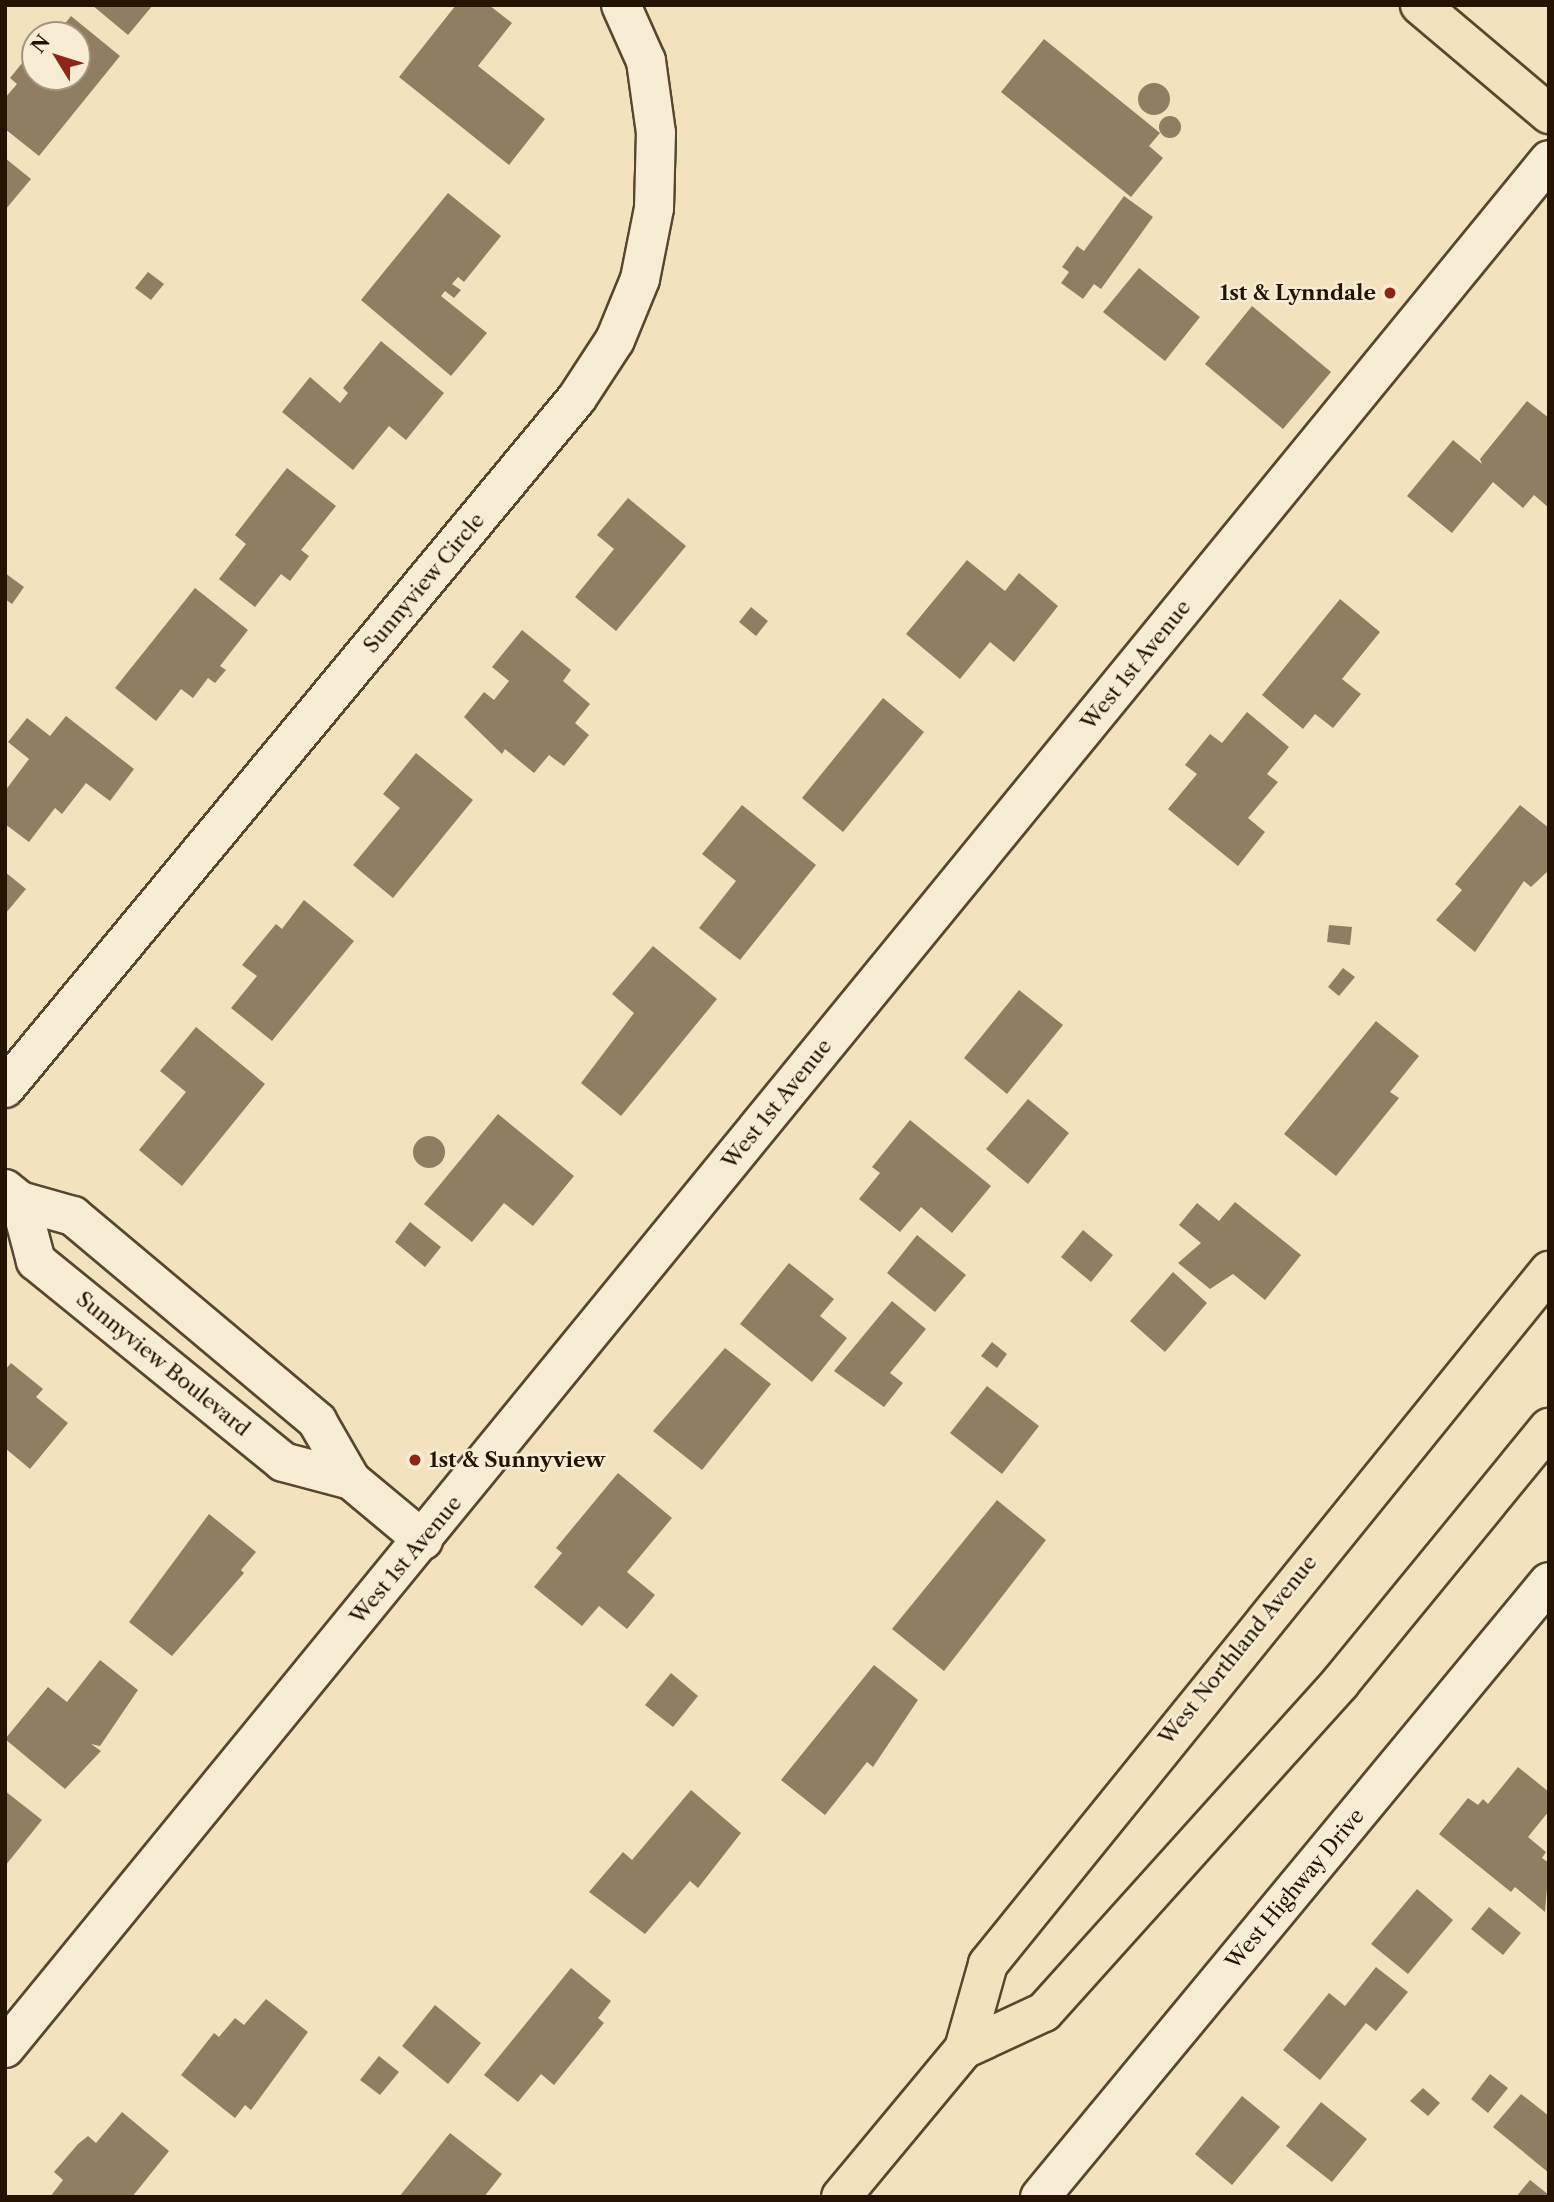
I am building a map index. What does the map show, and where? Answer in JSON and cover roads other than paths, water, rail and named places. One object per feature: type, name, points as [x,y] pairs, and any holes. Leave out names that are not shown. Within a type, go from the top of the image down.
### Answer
[{"type":"main road","points":[[1420,5],[1549,114]]},
{"type":"main road","name":"West Northland Avenue","points":[[841,2197],[964,2049],[988,1964],[1549,1271]]},
{"type":"main road","name":"West Northland Avenue","points":[[964,2049],[1044,2011],[1340,1683],[1549,1428]]},
{"type":"street","name":"Sunnyview Circle","points":[[5,1088],[577,398],[615,340],[640,279],[655,196],[656,133],[646,61],[621,5]]},
{"type":"street","name":"West 1st Avenue","points":[[5,2048],[1549,160]]},
{"type":"street","name":"Sunnyview Boulevard","points":[[12,1195],[73,1216],[307,1412],[351,1480],[423,1540]]},
{"type":"street","name":"Sunnyview Boulevard","points":[[12,1195],[36,1261],[283,1462],[351,1480]]},
{"type":"street","name":"West Highway Drive","points":[[1040,2197],[1549,1582]]},
{"type":"place","name":"1st & Lynndale","points":[[1390,293]]},
{"type":"place","name":"1st & Sunnyview","points":[[415,1460]]}]
